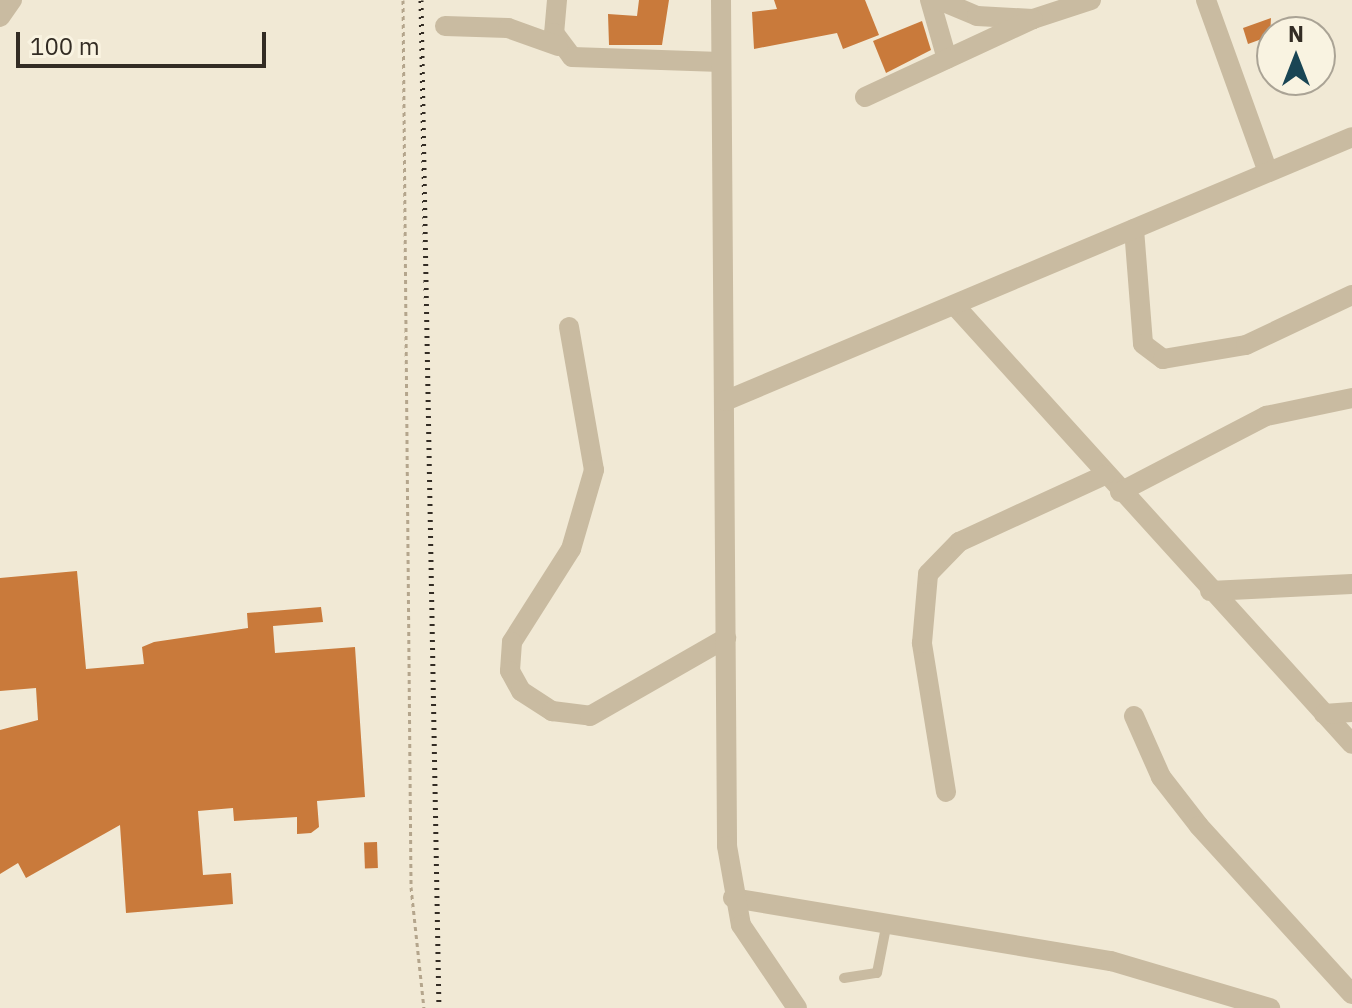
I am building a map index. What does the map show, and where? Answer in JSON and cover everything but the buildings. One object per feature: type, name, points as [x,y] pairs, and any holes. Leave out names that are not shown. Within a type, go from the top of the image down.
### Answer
[{"type":"street","points":[[0,17],[12,0]]},
{"type":"street","points":[[557,0],[558,46]]},
{"type":"street","points":[[721,0],[726,638],[733,898],[754,951],[797,1008]]},
{"type":"street","points":[[930,0],[947,59]]},
{"type":"street","points":[[939,0],[977,16],[1033,19]]},
{"type":"street","points":[[865,97],[1033,19],[1091,0]]},
{"type":"street","points":[[1206,0],[1267,169]]},
{"type":"street","points":[[445,26],[508,28],[606,63],[721,62]]},
{"type":"street","points":[[725,401],[957,308],[1267,169],[1352,137]]},
{"type":"street","points":[[1134,229],[1143,344],[1163,359],[1246,345],[1352,295]]},
{"type":"street","points":[[957,308],[1120,492],[1352,744]]},
{"type":"street","points":[[569,327],[594,470],[571,549],[512,642],[510,671],[521,691],[552,711],[590,716],[726,638]]},
{"type":"street","points":[[1120,492],[1266,416],[1352,398]]},
{"type":"street","points":[[946,792],[922,643],[928,574],[959,542],[1105,475]]},
{"type":"street","points":[[1210,591],[1352,584]]},
{"type":"street","points":[[1324,714],[1352,712]]},
{"type":"street","points":[[1134,716],[1161,777],[1199,826],[1352,994]]},
{"type":"street","points":[[733,898],[1111,961],[1270,1008]]},
{"type":"lane","points":[[844,978],[877,973],[887,922]]},
{"type":"path","points":[[403,0],[411,887],[424,1008]]},
{"type":"railway","points":[[421,0],[439,1008]]}]
